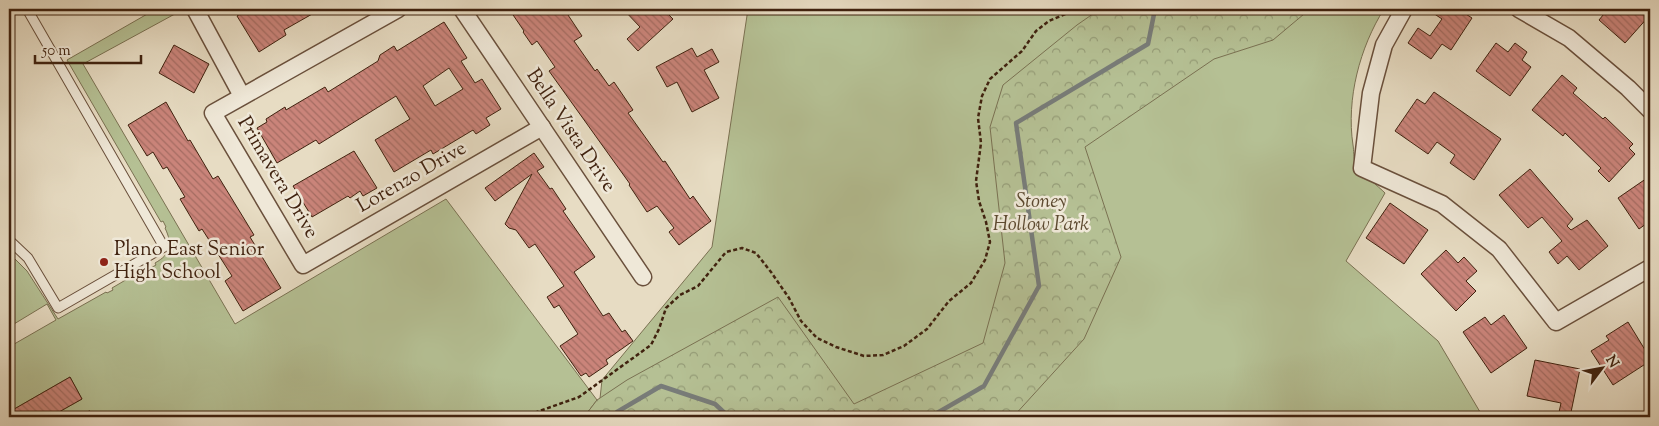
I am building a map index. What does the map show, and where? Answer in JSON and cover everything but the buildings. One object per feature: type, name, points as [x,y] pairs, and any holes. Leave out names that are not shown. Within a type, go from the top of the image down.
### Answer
[{"type":"street","name":"Primavera Drive","points":[[195,9],[242,96],[213,112],[304,266]]},
{"type":"street","points":[[242,96],[398,9]]},
{"type":"street","name":"Bella Vista Drive","points":[[462,9],[643,277]]},
{"type":"street","points":[[1404,9],[1384,45],[1371,92],[1362,168],[1442,204],[1499,249],[1556,322],[1650,268]]},
{"type":"street","points":[[1518,9],[1568,38],[1628,88],[1650,110]]},
{"type":"street","name":"Lorenzo Drive","points":[[304,266],[542,127]]},
{"type":"lane","points":[[9,240],[28,258],[58,308],[164,247],[27,9]]},
{"type":"path","points":[[530,417],[534,413],[579,397],[652,345],[666,308],[680,295],[698,286],[726,252],[742,248],[756,253],[789,298],[801,321],[817,338],[836,347],[864,356],[883,355],[904,346],[927,329],[949,301],[971,283],[985,260],[990,242],[979,201],[976,181],[980,143],[978,118],[982,96],[990,79],[1022,51],[1036,31],[1049,21],[1077,9]]},
{"type":"green space","name":"Plano East Senior High School","points":[[156,9],[184,9],[83,64],[235,324],[446,199],[597,400],[584,417],[109,417],[106,413],[99,417],[94,417],[89,410],[93,417],[50,417],[82,399],[70,377],[9,412],[9,347],[56,320],[47,304],[9,327],[9,253],[27,271],[58,319],[113,290],[112,288],[146,268],[147,270],[156,265],[155,263],[164,256],[169,248],[169,239],[163,221],[161,222],[67,60]]},
{"type":"green space","name":"Stoney Hollow Park","points":[[748,9],[1384,9],[1368,40],[1357,74],[1353,92],[1351,128],[1356,164],[1385,193],[1346,261],[1438,341],[1483,417],[598,417],[602,380],[712,247]]},
{"type":"green space","points":[[1100,9],[1310,9],[1273,40],[1214,59],[1085,147],[1121,257],[1084,339],[1013,417],[584,417],[597,400],[627,380],[778,297],[854,404],[983,343],[1005,263],[990,127],[1003,85],[1077,25]]},
{"type":"waterway","points":[[930,417],[984,386],[1039,286],[1016,123],[1148,44],[1155,9]]},
{"type":"waterway","points":[[615,417],[617,412],[661,386],[715,404],[729,417]]},
{"type":"place","name":"Plano East Senior High School","points":[[104,262]]}]
